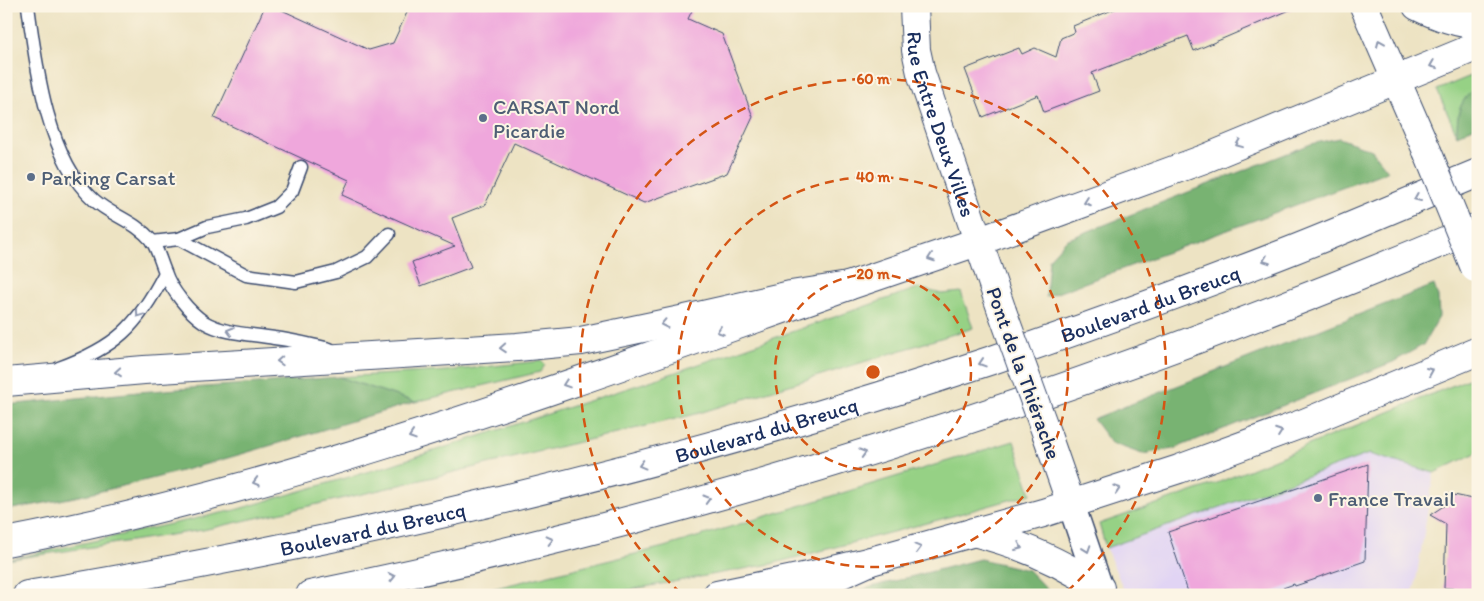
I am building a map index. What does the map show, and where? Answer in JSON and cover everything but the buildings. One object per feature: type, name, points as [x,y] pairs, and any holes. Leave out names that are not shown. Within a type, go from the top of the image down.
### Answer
[{"type":"main road","name":"Rue Entre Deux Villes","points":[[914,6],[916,50],[921,73],[977,242]]},
{"type":"main road","points":[[1364,6],[1427,151],[1476,271]]},
{"type":"main road","points":[[1417,6],[1438,16],[1465,24],[1478,25]]},
{"type":"main road","points":[[6,542],[206,496],[407,438],[600,373],[977,242],[1204,158],[1478,46]]},
{"type":"main road","name":"Boulevard du Breucq","points":[[27,595],[205,564],[441,515],[573,483],[761,432],[939,377],[1113,317],[1296,249],[1478,173]]},
{"type":"main road","points":[[310,595],[525,547],[652,515],[894,444],[1023,402],[1190,342],[1478,227]]},
{"type":"main road","name":"Pont de la Thiérache","points":[[977,242],[1071,504]]},
{"type":"main road","points":[[16,381],[162,369],[518,347],[581,340],[781,297],[848,286]]},
{"type":"main road","points":[[717,595],[871,561],[1071,504],[1179,469],[1304,423],[1478,351]]},
{"type":"main road","points":[[973,532],[998,538],[1067,567],[1101,591]]},
{"type":"main road","points":[[795,595],[871,561]]},
{"type":"street","points":[[1071,504],[1101,591]]},
{"type":"lane","points":[[28,6],[42,88],[57,143],[70,170],[95,200],[133,223],[152,242],[165,273],[184,305],[205,322],[233,332],[276,338],[364,356]]},
{"type":"lane","points":[[152,242],[178,239],[207,228],[246,219],[276,207],[292,191],[301,168]]},
{"type":"lane","points":[[178,239],[246,275],[296,282],[336,272],[367,256],[389,234]]},
{"type":"lane","points":[[16,381],[82,359],[114,342],[135,320],[165,273]]},
{"type":"shaded area","points":[[1369,454],[1434,473],[1415,586],[1411,595],[1126,595],[1106,548]]},
{"type":"green space","points":[[1478,73],[1478,86],[1467,96],[1460,108],[1457,135],[1437,90]]},
{"type":"green space","points":[[1478,86],[1478,126],[1457,135],[1460,108],[1467,96]]},
{"type":"green space","points":[[1339,138],[1372,150],[1388,171],[1046,297],[1049,259],[1066,240],[1311,144]]},
{"type":"green space","points":[[1434,285],[1438,297],[1439,317],[1423,345],[1393,362],[1173,449],[1142,454],[1111,443],[1093,419]]},
{"type":"green space","points":[[918,288],[942,294],[961,292],[973,328],[696,414],[371,492],[203,530],[6,560],[235,510],[384,467],[653,380]]},
{"type":"green space","points":[[541,361],[545,365],[540,372],[415,402],[339,377],[446,371]]},
{"type":"green space","points":[[1478,375],[1478,452],[1434,473],[1369,454],[1106,548],[1099,524],[1217,483]]},
{"type":"green space","points":[[339,377],[415,402],[263,448],[161,476],[110,489],[6,510],[6,405],[138,392]]},
{"type":"green space","points":[[1014,441],[1031,494],[771,564],[601,595],[467,595],[664,547]]},
{"type":"green space","points":[[980,559],[1028,570],[1052,595],[840,595]]},
{"type":"place","name":"CARSAT Nord Picardie","points":[[483,118]]},
{"type":"place","name":"Parking Carsat","points":[[31,177]]},
{"type":"place","name":"France Travail","points":[[1318,498]]}]
